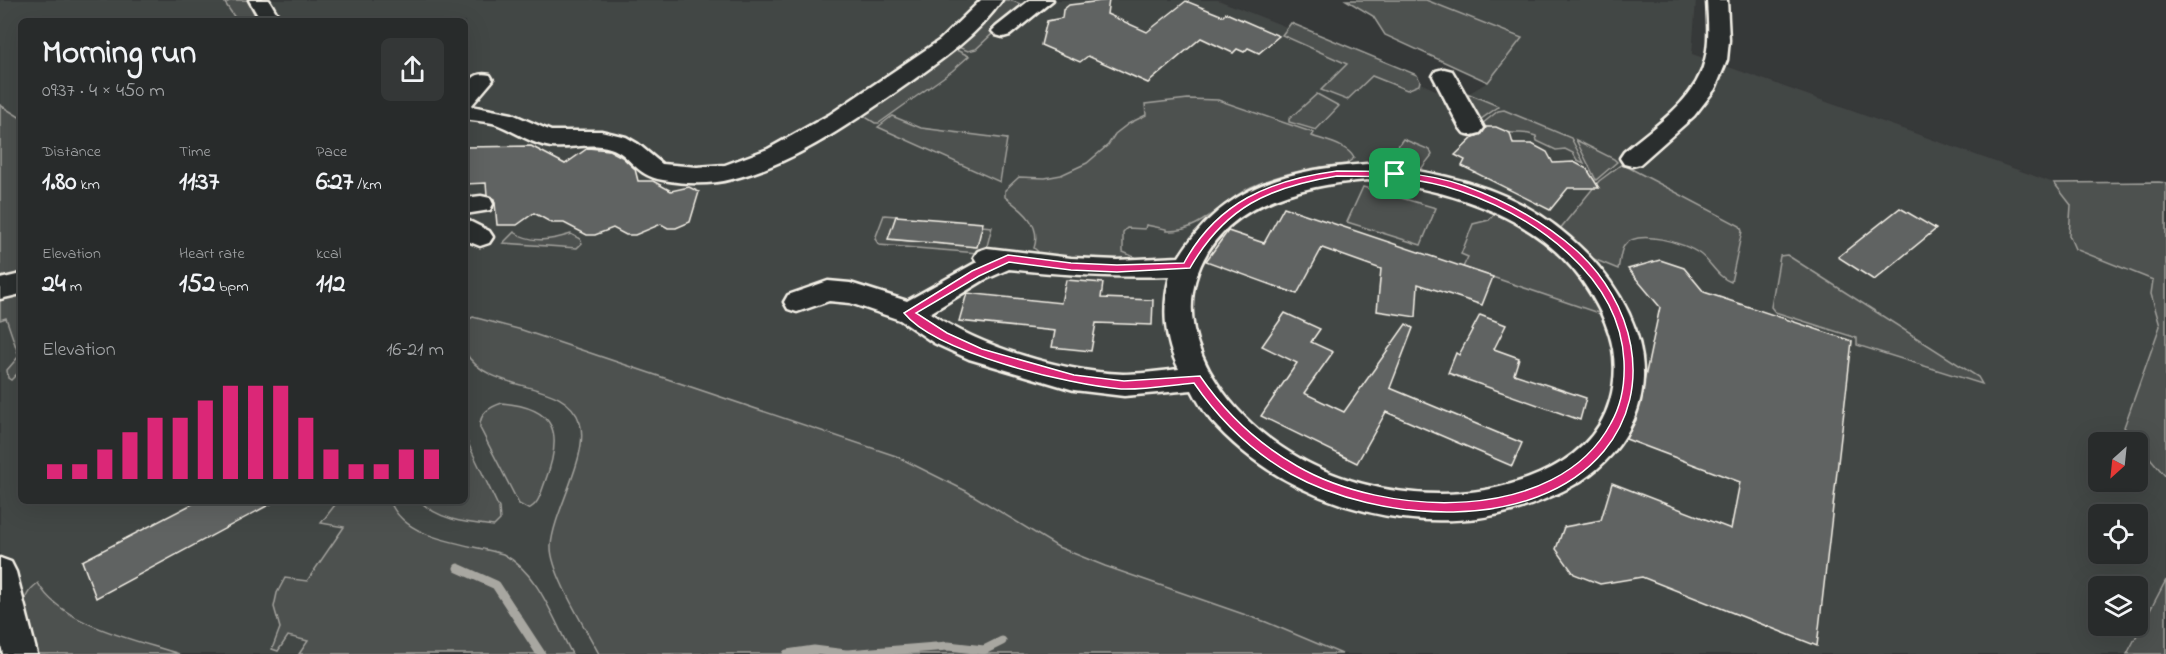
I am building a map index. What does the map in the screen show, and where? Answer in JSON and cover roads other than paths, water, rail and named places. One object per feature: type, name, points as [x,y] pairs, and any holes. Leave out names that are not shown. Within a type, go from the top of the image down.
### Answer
[{"type":"street","points":[[259,0],[269,18]]},
{"type":"street","points":[[468,113],[507,120],[547,139],[567,141],[600,138],[618,142],[631,147],[646,166],[658,172],[719,174],[731,172],[773,156],[851,112],[945,45],[985,10],[992,0]]},
{"type":"street","points":[[1632,158],[1690,106],[1711,78],[1718,42],[1717,0]]},
{"type":"street","points":[[1003,31],[1034,1]]},
{"type":"street","points":[[1444,76],[1472,128]]},
{"type":"street","points":[[468,96],[482,80]]},
{"type":"street","points":[[1376,172],[1424,178],[1460,187],[1505,206],[1550,233],[1573,253],[1604,290],[1621,323],[1628,349],[1630,375],[1626,401],[1616,426],[1600,448],[1578,468],[1551,485],[1520,497],[1484,505],[1446,508],[1407,506],[1368,499],[1331,487],[1295,471],[1236,429],[1214,404],[1197,379],[1184,346],[1178,313],[1179,292],[1187,266],[1198,245],[1214,226],[1233,209],[1281,185],[1337,173],[1376,172]]},
{"type":"street","points":[[909,313],[997,258],[1071,267],[1187,266]]},
{"type":"street","points":[[0,289],[18,285]]},
{"type":"street","points":[[797,302],[828,291],[850,293],[909,313],[944,336],[980,352],[1074,379],[1124,385],[1197,379]]},
{"type":"street","points":[[0,572],[20,654]]},
{"type":"waterway","points":[[458,568],[496,585],[541,654]]},
{"type":"waterway","points":[[848,654],[948,646],[984,650],[1002,641]]},
{"type":"waterway","points":[[787,654],[814,650],[846,654]]}]
